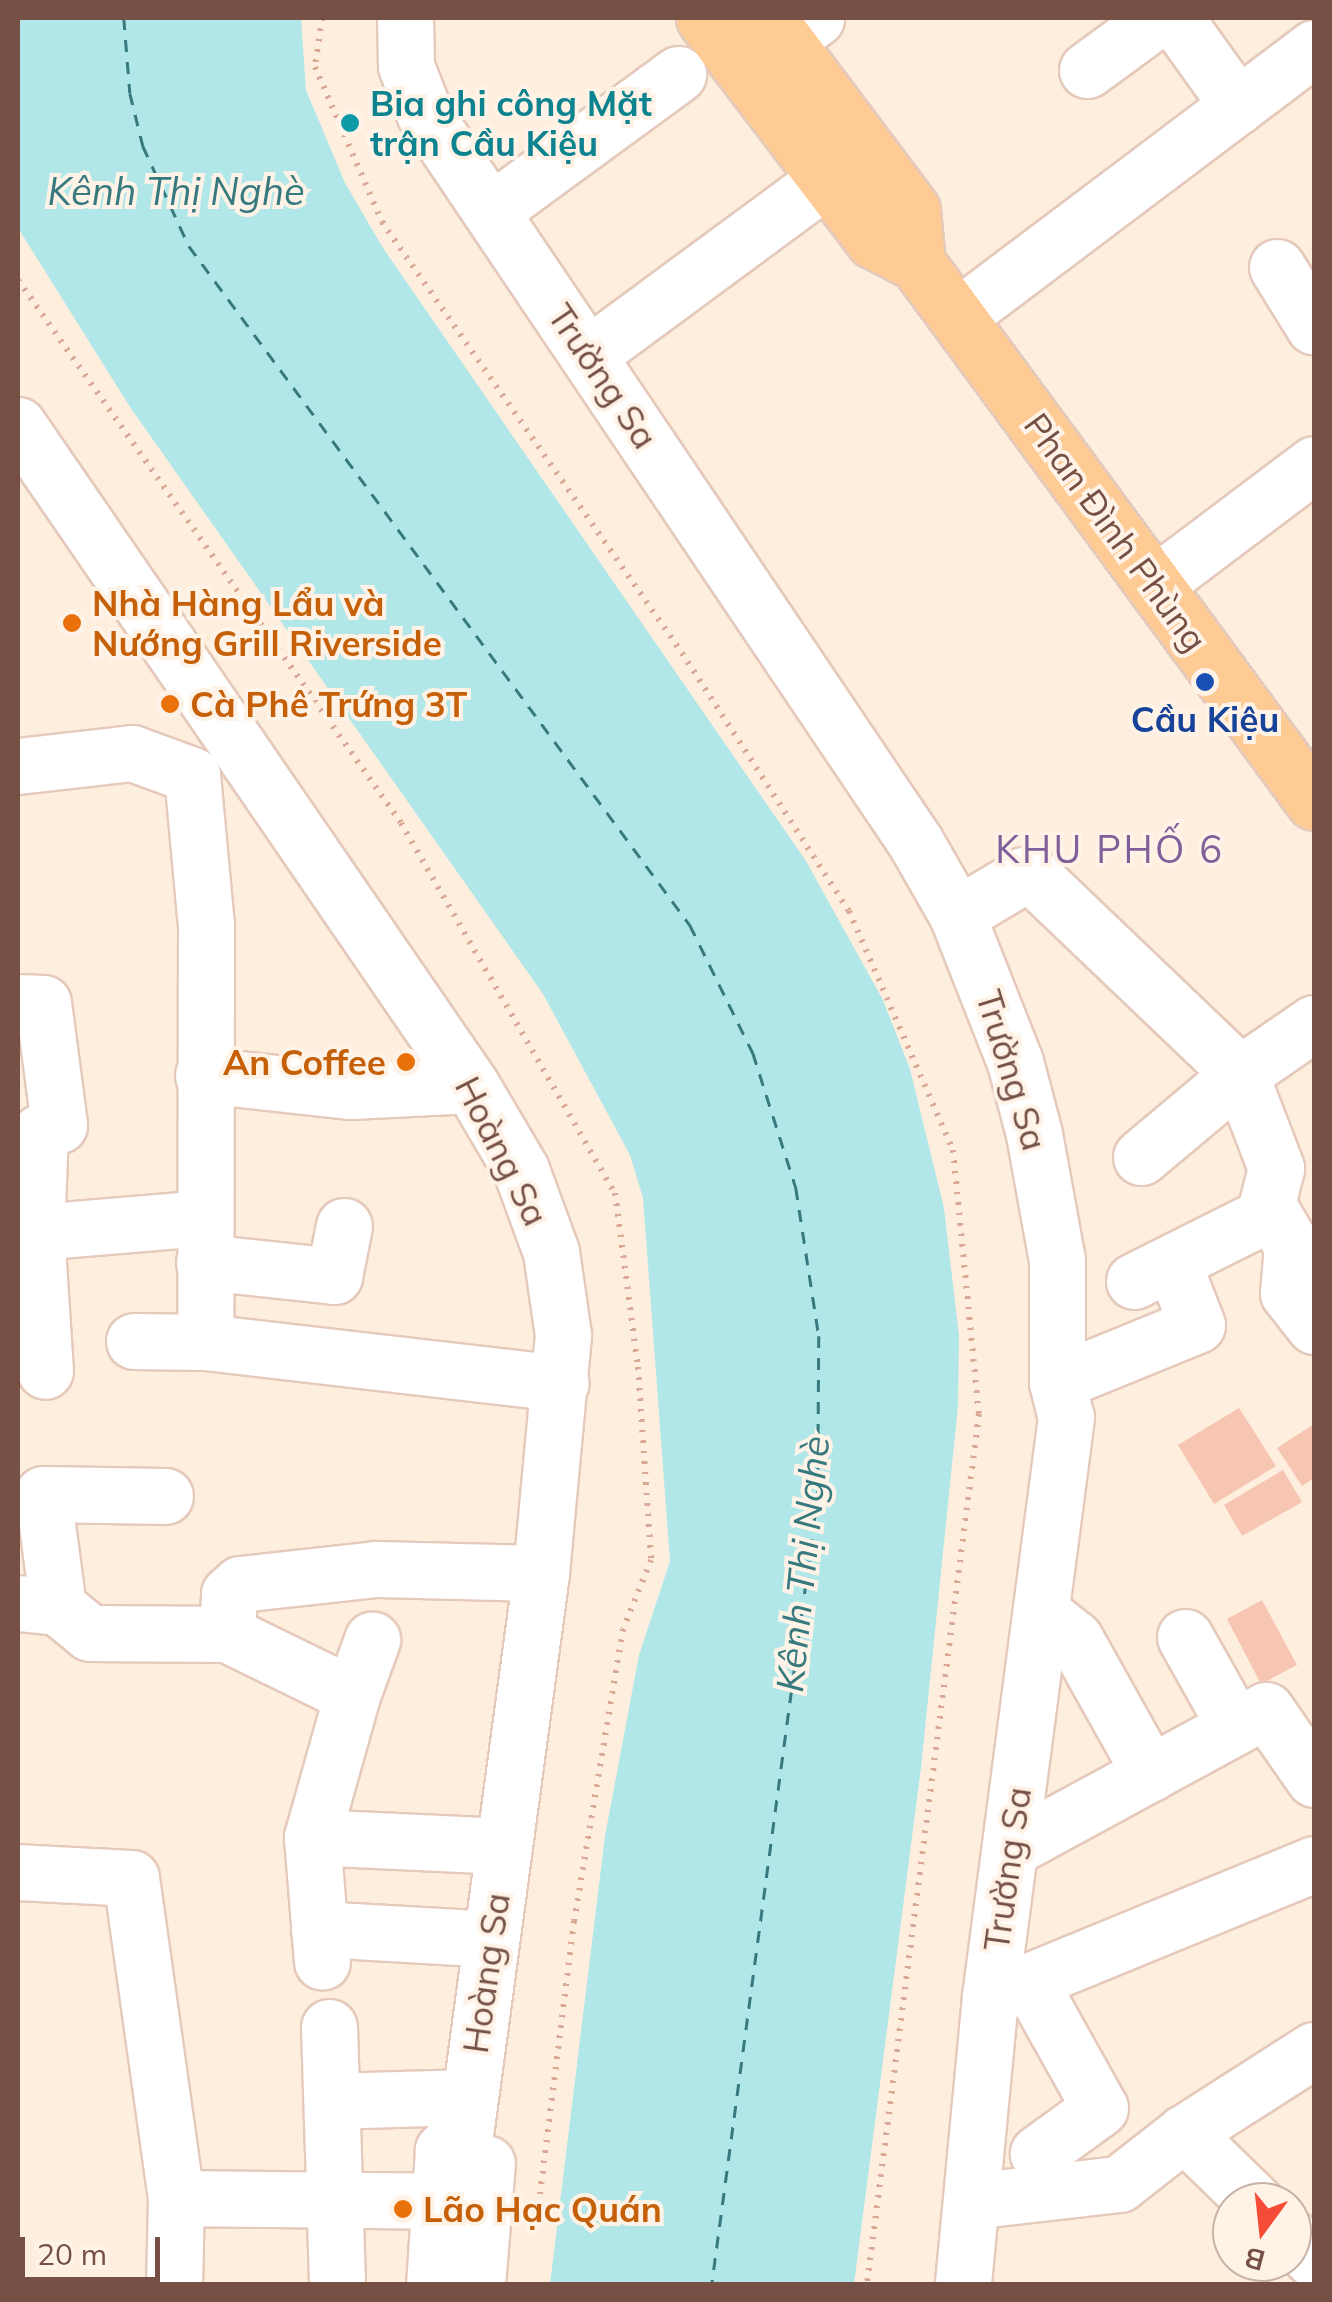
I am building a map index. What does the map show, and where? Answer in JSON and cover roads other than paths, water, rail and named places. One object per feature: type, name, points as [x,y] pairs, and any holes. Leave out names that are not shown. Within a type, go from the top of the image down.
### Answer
[{"type":"main road","name":"Phan Đình Phùng","points":[[704,18],[874,240],[916,263],[1311,790]]},
{"type":"main road","points":[[790,25],[912,210],[916,263]]},
{"type":"street","name":"Trường Sa","points":[[405,18],[412,90],[916,842],[957,914],[1002,1025],[1034,1134],[1058,1260],[1057,1382],[1066,1417],[1010,1849],[1010,1989],[976,2253]]},
{"type":"street","points":[[1086,70],[1158,18]]},
{"type":"street","points":[[1176,18],[1238,106]]},
{"type":"street","points":[[957,317],[1314,48]]},
{"type":"street","points":[[491,212],[678,74]]},
{"type":"street","points":[[588,355],[825,180]]},
{"type":"street","name":"Hoàng Sa","points":[[18,424],[472,1085],[539,1212],[560,1293],[561,1383],[541,1572],[468,2112]]},
{"type":"street","points":[[1155,584],[1314,464]]},
{"type":"street","points":[[18,766],[132,753],[192,775],[252,764]]},
{"type":"street","points":[[192,775],[206,925],[202,1075],[205,1342]]},
{"type":"street","points":[[957,914],[1024,876],[1034,877],[1240,1074],[1276,1168],[1267,1204],[1292,1246],[1306,1298]]},
{"type":"street","points":[[18,1002],[43,1003],[59,1124],[40,1127],[30,1213],[44,1371]]},
{"type":"street","points":[[1141,1156],[1240,1074],[1314,1023]]},
{"type":"street","points":[[202,1075],[351,1091],[472,1085]]},
{"type":"street","points":[[1057,1382],[1197,1325],[1154,1274],[1272,1212]]},
{"type":"street","points":[[30,1213],[204,1240],[334,1276],[344,1226]]},
{"type":"street","points":[[134,1341],[205,1342],[561,1383]]},
{"type":"street","points":[[165,1496],[30,1495],[38,1605],[90,1633],[227,1634],[352,1696]]},
{"type":"street","points":[[227,1634],[228,1594],[240,1584],[376,1568],[541,1572]]},
{"type":"street","points":[[1041,1612],[1075,1638],[1150,1773]]},
{"type":"street","points":[[1185,1638],[1235,1726]]},
{"type":"street","points":[[372,1640],[312,1837],[321,1946],[491,1939]]},
{"type":"street","points":[[1010,1849],[1266,1710],[1314,1779]]},
{"type":"street","points":[[312,1837],[504,1846]]},
{"type":"street","points":[[18,1872],[145,1863],[176,2198],[174,2284]]},
{"type":"street","points":[[1119,2184],[1058,2140],[1100,2108],[1010,1989],[1314,1864]]},
{"type":"street","points":[[330,2027],[337,2284]]},
{"type":"street","points":[[976,2253],[1119,2184],[1184,2133],[1314,2050]]},
{"type":"street","points":[[332,2101],[468,2112],[488,2157],[462,2199],[434,2284]]},
{"type":"street","points":[[1184,2133],[1234,2182]]},
{"type":"street","points":[[176,2198],[462,2199]]},
{"type":"street","points":[[462,2199],[478,2284]]},
{"type":"water","name":"Kênh Thị Nghè","points":[[18,18],[301,18],[306,90],[345,183],[383,248],[806,861],[883,1000],[910,1069],[944,1208],[959,1336],[958,1406],[921,1768],[854,2284],[550,2284],[605,1836],[639,1655],[670,1561],[643,1198],[630,1155],[543,994],[130,407],[18,228]]},
{"type":"place","name":"Bia ghi công Mặt trận Cầu Kiệu","points":[[350,123]]},
{"type":"place","name":"Nhà Hàng Lẩu và Nướng Grill Riverside","points":[[72,623]]},
{"type":"place","name":"Cầu Kiệu","points":[[1205,682]]},
{"type":"place","name":"Cà Phê Trứng 3T","points":[[170,704]]},
{"type":"place","name":"An Coffee","points":[[406,1062]]},
{"type":"place","name":"Lão Hạc Quán","points":[[403,2209]]},
{"type":"district","name":"KHU PHỐ 6","points":[[1110,850]]}]
